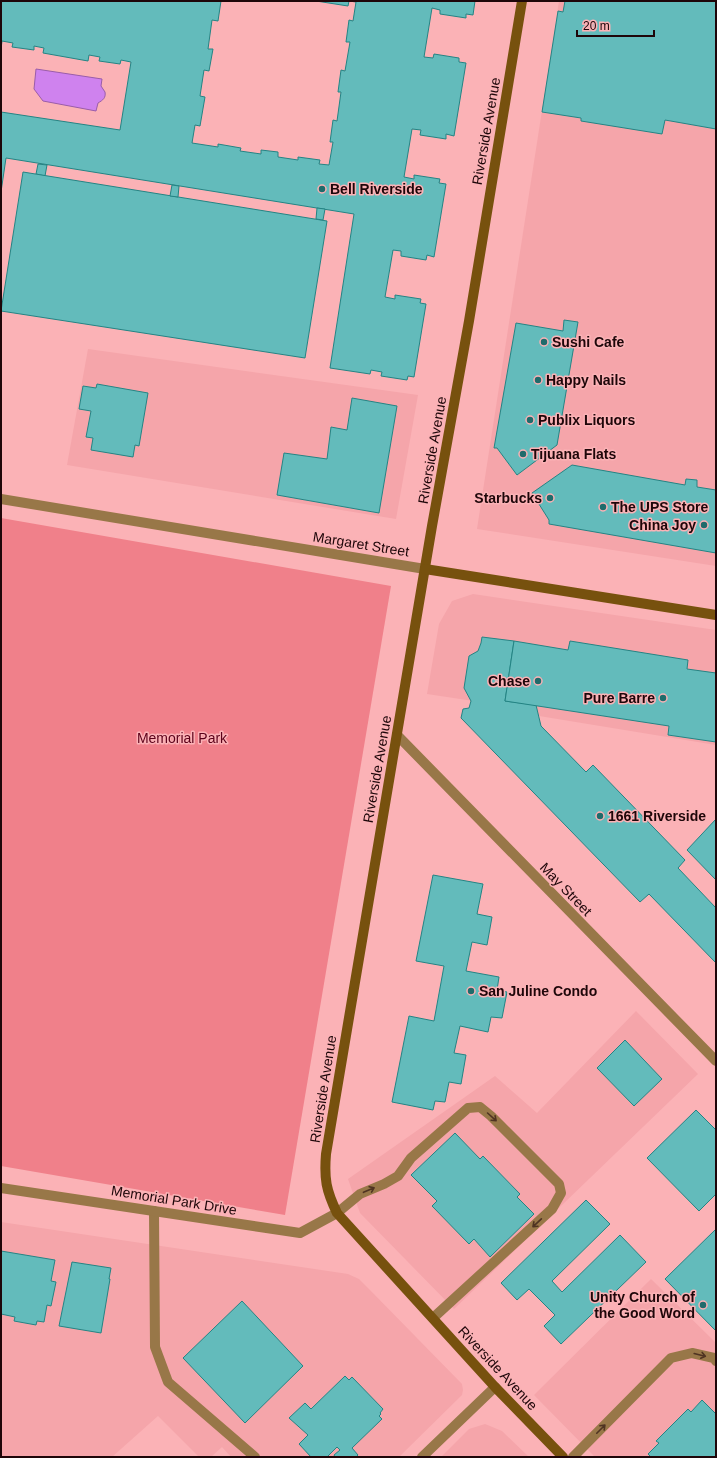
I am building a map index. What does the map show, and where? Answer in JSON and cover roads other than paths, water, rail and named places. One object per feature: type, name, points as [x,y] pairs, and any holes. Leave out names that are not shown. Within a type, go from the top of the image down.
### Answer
[{"type":"main road","name":"Riverside Avenue","points":[[522,1],[468,329],[425,569],[326,1154],[325,1170],[326,1187],[338,1213],[496,1387],[563,1457]]},
{"type":"main road","name":"Margaret Street","points":[[425,569],[716,615]]},
{"type":"street","name":"Margaret Street","points":[[1,499],[425,569]]},
{"type":"street","name":"May Street","points":[[397,735],[716,1061]]},
{"type":"street","name":"Memorial Park Drive","points":[[1,1188],[300,1233],[338,1213],[360,1194],[384,1184],[398,1176],[411,1158],[468,1108],[480,1108],[491,1116],[559,1184],[561,1193],[552,1209],[434,1318]]},
{"type":"street","points":[[154,1211],[155,1347],[168,1382],[255,1457]]},
{"type":"street","points":[[573,1457],[671,1358],[692,1353],[714,1358],[716,1361]]},
{"type":"street","points":[[422,1457],[496,1387]]},
{"type":"place","name":"Bell Riverside","points":[[322,189]]},
{"type":"place","name":"Sushi Cafe","points":[[544,342]]},
{"type":"place","name":"Happy Nails","points":[[538,380]]},
{"type":"place","name":"Publix Liquors","points":[[530,420]]},
{"type":"place","name":"Tijuana Flats","points":[[523,454]]},
{"type":"place","name":"Starbucks","points":[[550,498]]},
{"type":"place","name":"The UPS Store","points":[[603,507]]},
{"type":"place","name":"China Joy","points":[[704,525]]},
{"type":"place","name":"Chase","points":[[538,681]]},
{"type":"place","name":"Pure Barre","points":[[663,698]]},
{"type":"place","name":"1661 Riverside","points":[[600,816]]},
{"type":"place","name":"San Juline Condo","points":[[471,991]]},
{"type":"place","name":"Unity Church of the Good Word","points":[[703,1305]]},
{"type":"park label","name":"Memorial Park","points":[[182,738]]}]
